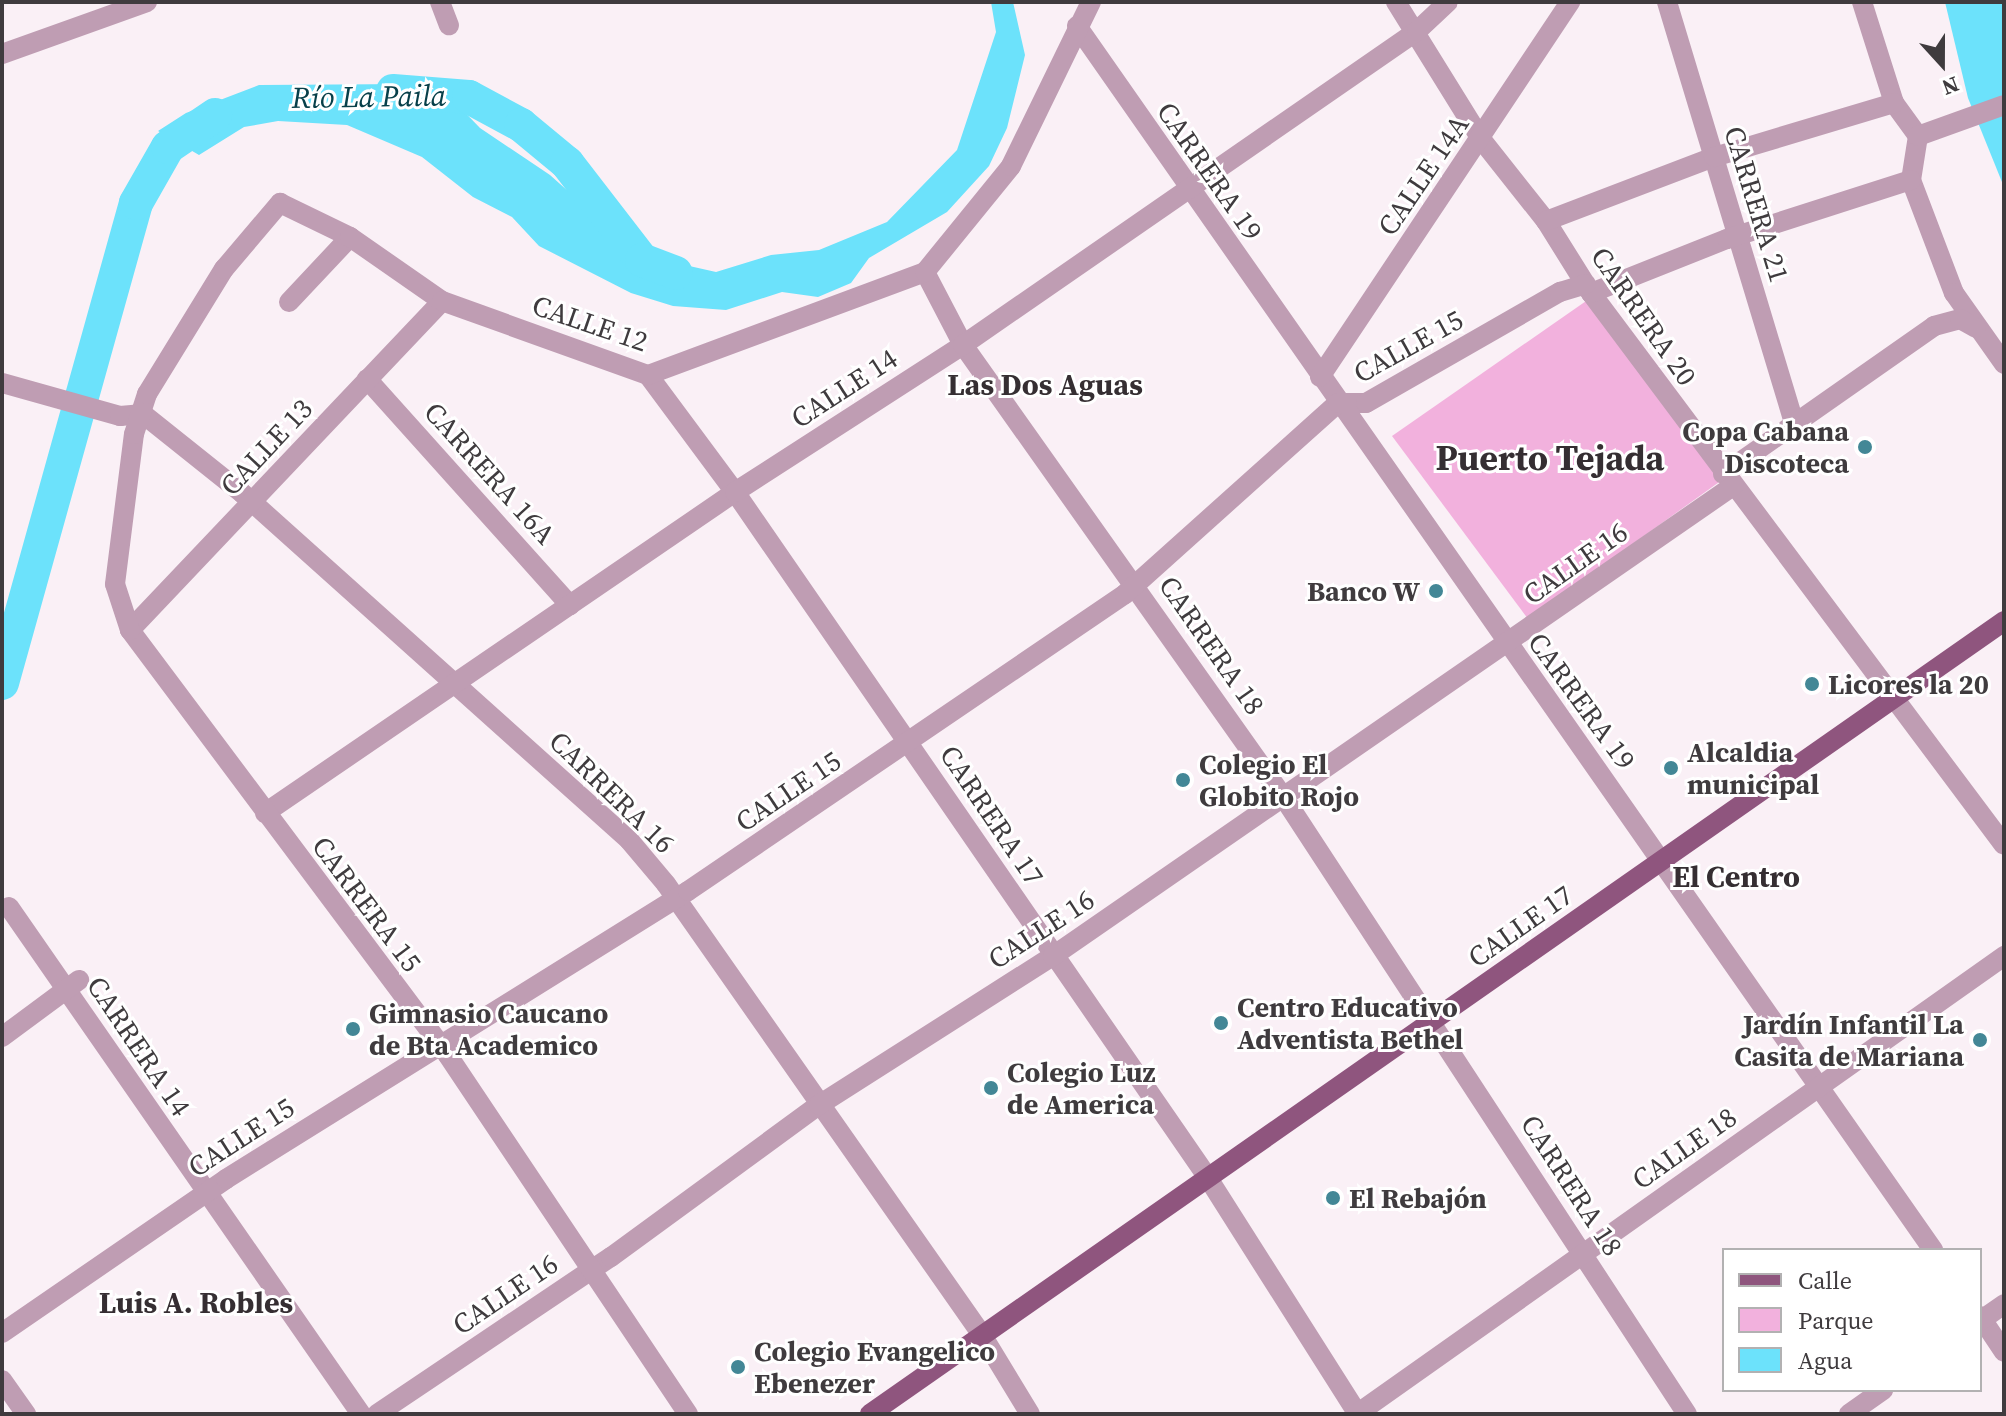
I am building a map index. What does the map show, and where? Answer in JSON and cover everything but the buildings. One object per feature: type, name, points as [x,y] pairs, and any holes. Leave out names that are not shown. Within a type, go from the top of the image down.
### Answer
[{"type":"main road","name":"CALLE 17","points":[[870,1414],[1896,701],[2004,621]]},
{"type":"street","points":[[2,54],[147,2]]},
{"type":"street","points":[[440,2],[449,25]]},
{"type":"street","points":[[925,272],[1011,166],[1091,2]]},
{"type":"street","name":"CARRERA 20","points":[[1396,2],[1417,31],[1481,139],[1546,221],[1588,288],[1728,480],[2004,845]]},
{"type":"street","name":"CALLE 14","points":[[265,813],[735,492],[963,345],[1417,31],[1448,2]]},
{"type":"street","name":"CALLE 14A","points":[[1320,377],[1570,2]]},
{"type":"street","name":"CARRERA 21","points":[[1667,2],[1794,422]]},
{"type":"street","points":[[1862,2],[1894,103],[1927,131]]},
{"type":"street","name":"CARRERA 19","points":[[1077,26],[1186,188],[1506,645],[1663,860],[1932,1248]]},
{"type":"street","points":[[1546,221],[1714,157],[1894,103]]},
{"type":"street","points":[[1927,131],[2004,105]]},
{"type":"street","points":[[1927,131],[1911,180],[1954,293],[2004,364]]},
{"type":"street","name":"CALLE 15","points":[[2,1333],[205,1194],[675,899],[1138,586],[1338,403],[1366,403],[1560,292],[1588,288],[1911,180]]},
{"type":"street","name":"CALLE 12","points":[[143,414],[147,394],[224,269],[280,203],[350,237],[442,301],[648,375],[925,272]]},
{"type":"street","points":[[289,302],[350,237]]},
{"type":"street","name":"CARRERA 18","points":[[925,272],[963,345],[1138,586],[1284,798],[1434,1020],[1687,1414]]},
{"type":"street","points":[[1934,326],[1952,306],[1954,293]]},
{"type":"street","name":"CALLE 13","points":[[130,630],[253,505],[442,301]]},
{"type":"street","points":[[1934,326],[1960,319],[1976,328]]},
{"type":"street","name":"CALLE 16","points":[[377,1414],[592,1270],[819,1105],[1053,956],[1506,645],[1728,480],[1794,422],[1934,326]]},
{"type":"street","name":"CARRERA 17","points":[[648,375],[735,492],[1208,1178],[1358,1414]]},
{"type":"street","name":"CARRERA 16A","points":[[367,379],[570,605]]},
{"type":"street","points":[[8,384],[120,416],[143,414]]},
{"type":"street","name":"CARRERA 16","points":[[143,414],[253,505],[629,840],[675,899],[982,1335],[1030,1414]]},
{"type":"street","name":"CARRERA 15","points":[[143,414],[126,481],[115,584],[130,630],[439,1045],[688,1414]]},
{"type":"street","name":"CARRERA 14","points":[[9,907],[73,985],[205,1194],[361,1414]]},
{"type":"street","name":"CALLE 18","points":[[1358,1414],[2004,956]]},
{"type":"street","points":[[2,1037],[73,985]]},
{"type":"street","points":[[1982,1318],[2004,1304]]},
{"type":"street","points":[[1982,1320],[2004,1352]]},
{"type":"street","points":[[2,1380],[26,1414]]},
{"type":"street","points":[[1849,1414],[1880,1392]]},
{"type":"green space","points":[[1589,299],[1722,480],[1528,619],[1392,436]]},
{"type":"water","points":[[991,2],[1013,2],[1025,55],[1007,128],[989,166],[947,212],[869,258],[851,283],[818,297],[782,292],[726,310],[673,306],[631,293],[539,246],[512,217],[473,197],[422,157],[347,125],[278,121],[244,127],[199,155],[158,131],[186,113],[259,85],[410,84],[453,100],[480,128],[550,175],[588,209],[607,235],[636,254],[716,272],[771,255],[819,250],[887,222],[957,150],[996,32]]},
{"type":"water","points":[[1945,2],[2002,2],[2004,187],[1968,98]]},
{"type":"waterway","name":"Río La Paila","points":[[393,91],[469,97],[521,125],[567,163],[642,260],[676,273]]},
{"type":"waterway","name":"Río La Paila","points":[[2,683],[136,203],[168,147],[215,115]]},
{"type":"place","name":"Copa Cabana Discoteca","points":[[1865,447]]},
{"type":"place","name":"Banco W","points":[[1436,591]]},
{"type":"place","name":"Licores la 20","points":[[1812,684]]},
{"type":"place","name":"Alcaldia municipal","points":[[1671,768]]},
{"type":"place","name":"Colegio El Globito Rojo","points":[[1183,780]]},
{"type":"place","name":"Centro Educativo Adventista Bethel","points":[[1221,1023]]},
{"type":"place","name":"Gimnasio Caucano de Bta Academico","points":[[353,1029]]},
{"type":"place","name":"Jardín Infantil La Casita de Mariana","points":[[1980,1040]]},
{"type":"place","name":"Colegio Luz de America","points":[[991,1088]]},
{"type":"place","name":"El Rebajón","points":[[1333,1198]]},
{"type":"place","name":"Colegio Evangelico Ebenezer","points":[[738,1367]]},
{"type":"district","name":"Las Dos Aguas","points":[[1045,385]]},
{"type":"district","name":"Puerto Tejada","points":[[1550,458]]},
{"type":"district","name":"El Centro","points":[[1736,877]]},
{"type":"district","name":"Luis A. Robles","points":[[196,1303]]}]
